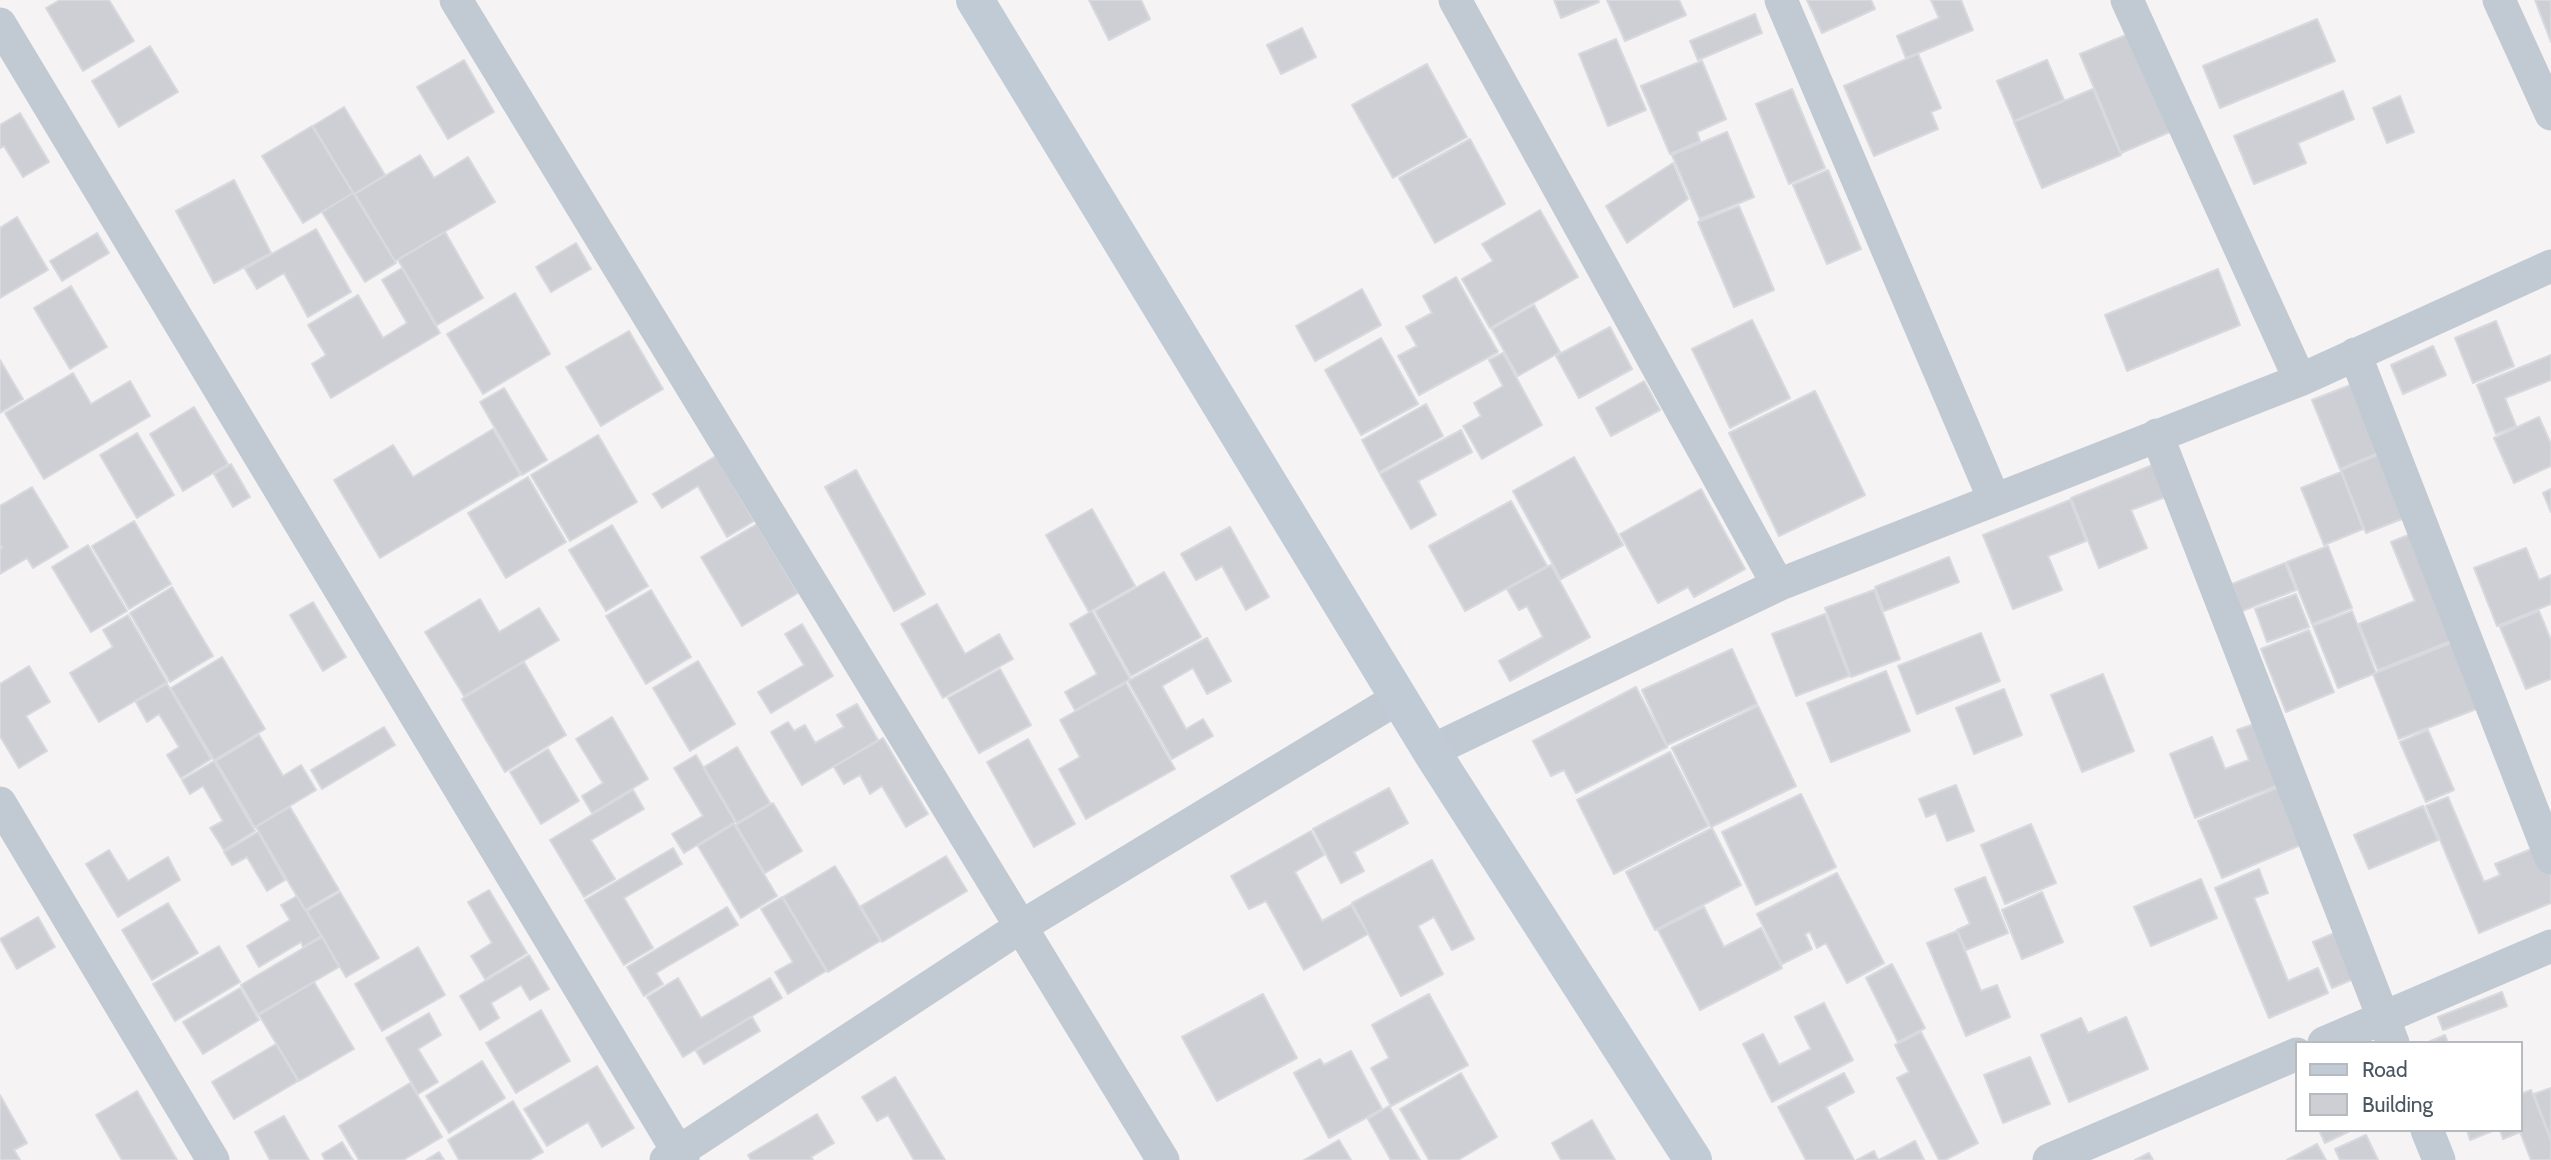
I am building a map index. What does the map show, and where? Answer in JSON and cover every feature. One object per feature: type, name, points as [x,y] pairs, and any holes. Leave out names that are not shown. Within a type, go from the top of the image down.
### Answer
[{"type":"street","points":[[456,0],[1163,1160]]},
{"type":"street","points":[[975,0],[1431,751],[1693,1160]]},
{"type":"street","points":[[1455,0],[1778,585]]},
{"type":"street","points":[[1781,0],[1994,499]]},
{"type":"street","points":[[2127,0],[2300,380]]},
{"type":"street","points":[[2499,0],[2551,114]]},
{"type":"street","points":[[0,24],[676,1158],[1022,926],[1400,696]]},
{"type":"street","points":[[1431,751],[1778,585],[2300,380],[2551,265]]},
{"type":"street","points":[[2355,354],[2551,858]]},
{"type":"street","points":[[2157,435],[2388,1030]]},
{"type":"street","points":[[0,803],[213,1160]]},
{"type":"street","points":[[2334,1041],[2388,1030],[2551,946]]},
{"type":"street","points":[[2049,1160],[2296,1054]]},
{"type":"street","points":[[2428,1132],[2439,1160]]},
{"type":"building","points":[[60,0],[109,0],[134,41],[83,71],[46,8]]},
{"type":"building","points":[[1089,0],[1141,0],[1150,19],[1109,40]]},
{"type":"building","points":[[1554,0],[1598,0],[1599,2],[1561,18]]},
{"type":"building","points":[[1607,0],[1679,0],[1686,15],[1625,41]]},
{"type":"building","points":[[1807,0],[1871,0],[1875,9],[1822,33]]},
{"type":"building","points":[[1931,0],[1961,0],[1973,30],[1906,58],[1897,36],[1939,18]]},
{"type":"building","points":[[2535,0],[2551,0],[2551,42]]},
{"type":"building","points":[[1755,14],[1762,33],[1698,60],[1690,41]]},
{"type":"building","points":[[2317,19],[2335,61],[2220,108],[2203,66]]},
{"type":"building","points":[[1302,28],[1316,57],[1281,74],[1267,45]]},
{"type":"building","points":[[2131,33],[2172,131],[2121,153],[2080,54]]},
{"type":"building","points":[[1616,39],[1646,110],[1608,126],[1579,54]]},
{"type":"building","points":[[150,46],[178,92],[119,127],[92,81]]},
{"type":"building","points":[[1918,54],[1941,108],[1931,112],[1938,129],[1874,156],[1844,86]]},
{"type":"building","points":[[464,60],[494,112],[448,139],[417,87]]},
{"type":"building","points":[[2047,60],[2064,100],[2014,121],[1997,81]]},
{"type":"building","points":[[1702,61],[1726,119],[1697,132],[1700,141],[1670,154],[1641,86]]},
{"type":"building","points":[[1427,64],[1467,137],[1393,178],[1352,105]]},
{"type":"building","points":[[1792,89],[1825,168],[1789,184],[1756,104]]},
{"type":"building","points":[[2093,89],[2121,155],[2042,188],[2014,122]]},
{"type":"building","points":[[2343,91],[2354,119],[2298,143],[2306,163],[2254,184],[2234,136]]},
{"type":"building","points":[[2400,96],[2414,132],[2387,143],[2373,108]]},
{"type":"building","points":[[344,107],[385,175],[354,194],[313,126]]},
{"type":"building","points":[[20,113],[49,162],[23,177],[4,146],[0,148],[0,125]]},
{"type":"building","points":[[312,126],[353,193],[303,223],[262,156]]},
{"type":"building","points":[[1727,132],[1754,197],[1700,219],[1672,155]]},
{"type":"building","points":[[1470,139],[1505,204],[1435,243],[1399,178]]},
{"type":"building","points":[[420,155],[434,178],[468,157],[495,202],[395,261],[355,194]]},
{"type":"building","points":[[1673,163],[1688,199],[1627,243],[1606,206]]},
{"type":"building","points":[[1828,170],[1861,249],[1827,264],[1793,185]]},
{"type":"building","points":[[234,180],[271,253],[214,283],[176,211]]},
{"type":"building","points":[[353,193],[396,263],[365,282],[322,212]]},
{"type":"building","points":[[1739,206],[1774,290],[1734,307],[1698,222]]},
{"type":"building","points":[[1540,210],[1578,277],[1490,328],[1462,279],[1493,261],[1482,244]]},
{"type":"building","points":[[17,217],[48,270],[0,298],[0,228]]},
{"type":"building","points":[[316,229],[351,292],[308,317],[284,273],[257,289],[245,269]]},
{"type":"building","points":[[445,232],[483,298],[437,325],[398,260]]},
{"type":"building","points":[[97,233],[109,253],[62,281],[50,261]]},
{"type":"building","points":[[576,243],[591,269],[551,292],[536,267]]},
{"type":"building","points":[[402,268],[440,333],[331,398],[312,364],[326,355],[308,325],[358,295],[383,338],[407,323],[382,280]]},
{"type":"building","points":[[2218,269],[2240,325],[2127,371],[2105,315]]},
{"type":"building","points":[[1456,277],[1498,352],[1419,395],[1398,356],[1417,346],[1406,327],[1432,313],[1423,296]]},
{"type":"building","points":[[71,286],[107,347],[70,369],[34,308]]},
{"type":"building","points":[[1362,289],[1381,325],[1315,361],[1296,326]]},
{"type":"building","points":[[515,293],[550,354],[483,394],[447,334]]},
{"type":"building","points":[[1534,305],[1560,352],[1518,376],[1492,329]]},
{"type":"building","points":[[1752,320],[1790,398],[1730,428],[1692,349]]},
{"type":"building","points":[[2496,321],[2514,366],[2473,383],[2455,338]]},
{"type":"building","points":[[1610,327],[1632,369],[1579,398],[1556,356]]},
{"type":"building","points":[[629,331],[663,389],[601,426],[566,367]]},
{"type":"building","points":[[1381,338],[1418,404],[1361,435],[1325,370]]},
{"type":"building","points":[[2433,346],[2446,375],[2403,394],[2391,365]]},
{"type":"building","points":[[1503,353],[1542,425],[1482,459],[1463,426],[1481,416],[1474,403],[1503,386],[1489,360]]},
{"type":"building","points":[[2551,355],[2551,380],[2505,398],[2516,426],[2496,434],[2477,385]]},
{"type":"building","points":[[0,360],[23,399],[0,413]]},
{"type":"building","points":[[73,373],[91,404],[130,381],[150,416],[44,479],[5,413]]},
{"type":"building","points":[[1644,381],[1660,410],[1611,436],[1596,408]]},
{"type":"building","points":[[2353,384],[2381,452],[2340,469],[2312,400]]},
{"type":"building","points":[[504,388],[547,460],[522,475],[480,402]]},
{"type":"building","points":[[1815,391],[1865,495],[1779,536],[1729,433]]},
{"type":"building","points":[[1426,404],[1443,436],[1379,472],[1362,440]]},
{"type":"building","points":[[194,407],[228,464],[183,491],[150,434]]},
{"type":"building","points":[[2539,417],[2551,444],[2551,466],[2514,483],[2494,438]]},
{"type":"building","points":[[493,429],[520,475],[380,558],[334,480],[393,445],[413,477]]},
{"type":"building","points":[[1461,430],[1472,452],[1418,481],[1436,515],[1411,529],[1380,474]]},
{"type":"building","points":[[137,433],[174,495],[137,518],[100,455]]},
{"type":"building","points":[[598,435],[637,502],[570,541],[531,475]]},
{"type":"building","points":[[2382,453],[2407,517],[2366,533],[2341,470]]},
{"type":"building","points":[[716,456],[754,521],[727,537],[698,486],[662,508],[653,494]]},
{"type":"building","points":[[1574,457],[1623,545],[1561,579],[1513,491]]},
{"type":"building","points":[[231,464],[250,497],[233,507],[214,474]]},
{"type":"building","points":[[2155,464],[2168,496],[2131,510],[2147,548],[2099,568],[2071,498]]},
{"type":"building","points":[[856,470],[925,594],[894,611],[825,487]]},
{"type":"building","points":[[2341,472],[2363,529],[2324,545],[2301,488]]},
{"type":"building","points":[[528,477],[566,542],[506,578],[468,513]]},
{"type":"building","points":[[32,487],[68,547],[33,568],[27,558],[0,574],[0,506]]},
{"type":"building","points":[[1701,489],[1745,569],[1694,597],[1688,587],[1658,603],[1620,534]]},
{"type":"building","points":[[2551,489],[2551,512],[2543,493]]},
{"type":"building","points":[[2070,500],[2086,541],[2048,556],[2062,590],[2013,609],[1983,535]]},
{"type":"building","points":[[1511,501],[1547,566],[1465,611],[1429,546]]},
{"type":"building","points":[[1092,509],[1135,586],[1089,612],[1046,535]]},
{"type":"building","points":[[134,521],[171,584],[129,609],[92,546]]},
{"type":"building","points":[[757,524],[798,593],[742,626],[701,557]]},
{"type":"building","points":[[612,525],[648,586],[606,611],[569,550]]},
{"type":"building","points":[[1230,527],[1269,597],[1246,610],[1222,566],[1196,580],[1181,554]]},
{"type":"building","points":[[2416,532],[2458,638],[2378,670],[2359,624],[2415,601],[2391,542]]},
{"type":"building","points":[[88,545],[127,611],[91,632],[52,567]]},
{"type":"building","points":[[2328,546],[2352,608],[2312,624],[2287,562]]},
{"type":"building","points":[[2526,548],[2539,580],[2551,575],[2551,604],[2497,626],[2474,568]]},
{"type":"building","points":[[1949,557],[1959,582],[1884,611],[1875,587]]},
{"type":"building","points":[[2285,563],[2296,590],[2242,611],[2232,584]]},
{"type":"building","points":[[1551,565],[1590,637],[1510,681],[1499,661],[1543,637],[1527,606],[1519,610],[1507,589]]},
{"type":"building","points":[[1164,572],[1201,637],[1131,676],[1095,611]]},
{"type":"building","points":[[172,587],[213,656],[170,682],[130,613]]},
{"type":"building","points":[[651,590],[691,657],[646,684],[606,616]]},
{"type":"building","points":[[1874,590],[1900,659],[1851,677],[1825,608]]},
{"type":"building","points":[[2296,594],[2309,627],[2267,642],[2255,609]]},
{"type":"building","points":[[480,599],[499,632],[539,608],[559,640],[464,696],[425,632]]},
{"type":"building","points":[[313,602],[346,657],[323,671],[290,615]]},
{"type":"building","points":[[937,604],[965,654],[999,634],[1013,659],[943,698],[901,624]]},
{"type":"building","points":[[1092,611],[1130,679],[1075,710],[1065,692],[1097,674],[1070,624]]},
{"type":"building","points":[[2352,611],[2376,673],[2338,688],[2313,626]]},
{"type":"building","points":[[2539,611],[2551,640],[2551,679],[2526,689],[2500,627]]},
{"type":"building","points":[[1825,614],[1849,676],[1796,696],[1772,634]]},
{"type":"building","points":[[128,615],[167,682],[99,722],[70,673],[113,647],[103,630]]},
{"type":"building","points":[[802,624],[833,676],[771,713],[758,692],[804,665],[785,634]]},
{"type":"building","points":[[2309,630],[2334,692],[2286,712],[2261,649]]},
{"type":"building","points":[[1981,633],[2000,681],[1917,714],[1898,666]]},
{"type":"building","points":[[1207,638],[1231,681],[1207,694],[1193,668],[1162,686],[1186,729],[1203,719],[1213,736],[1172,759],[1128,681]]},
{"type":"building","points":[[2459,640],[2484,706],[2399,739],[2373,674]]},
{"type":"building","points":[[1732,649],[1757,704],[1667,745],[1642,690]]},
{"type":"building","points":[[222,657],[265,729],[214,760],[171,688]]},
{"type":"building","points":[[698,661],[735,724],[690,751],[653,688]]},
{"type":"building","points":[[524,662],[566,735],[505,772],[462,699]]},
{"type":"building","points":[[29,666],[50,702],[26,716],[47,751],[19,768],[0,736],[0,684]]},
{"type":"building","points":[[1000,669],[1031,725],[979,753],[948,698]]},
{"type":"building","points":[[1886,671],[1910,731],[1831,762],[1807,703]]},
{"type":"building","points":[[2103,674],[2134,751],[2082,772],[2051,695]]},
{"type":"building","points":[[1126,683],[1175,769],[1086,819],[1059,769],[1080,757],[1060,720]]},
{"type":"building","points":[[167,684],[211,759],[181,778],[167,755],[179,747],[159,714],[147,722],[136,702]]},
{"type":"building","points":[[1636,687],[1667,747],[1576,793],[1564,770],[1551,776],[1533,741]]},
{"type":"building","points":[[2004,689],[2022,735],[1974,754],[1956,708]]},
{"type":"building","points":[[857,704],[878,740],[802,785],[771,732],[788,722],[794,731],[805,725],[815,743],[844,727],[837,715]]},
{"type":"building","points":[[1758,706],[1796,786],[1711,827],[1672,748]]},
{"type":"building","points":[[612,717],[648,779],[592,813],[582,796],[603,783],[576,739]]},
{"type":"building","points":[[2257,723],[2281,784],[2195,818],[2170,754],[2212,737],[2225,769],[2249,760],[2237,730]]},
{"type":"building","points":[[384,727],[395,745],[322,789],[311,770]]},
{"type":"building","points":[[2428,730],[2454,790],[2426,802],[2400,742]]},
{"type":"building","points":[[259,735],[283,776],[301,765],[316,790],[255,827],[216,761]]},
{"type":"building","points":[[883,738],[928,814],[906,827],[882,786],[870,794],[860,775],[844,784],[834,767]]},
{"type":"building","points":[[1028,739],[1075,824],[1034,847],[987,762]]},
{"type":"building","points":[[737,747],[770,803],[737,823],[704,767]]},
{"type":"building","points":[[548,749],[579,801],[541,824],[510,772]]},
{"type":"building","points":[[1670,752],[1708,826],[1614,874],[1577,800]]},
{"type":"building","points":[[696,755],[735,822],[684,853],[672,834],[703,816],[674,768]]},
{"type":"building","points":[[214,761],[255,831],[224,850],[210,828],[223,821],[203,786],[190,794],[182,780]]},
{"type":"building","points":[[1956,785],[1974,831],[1947,841],[1936,813],[1926,817],[1919,799]]},
{"type":"building","points":[[2279,787],[2303,844],[2222,878],[2198,821]]},
{"type":"building","points":[[1389,788],[1408,823],[1354,852],[1364,871],[1341,883],[1313,829]]},
{"type":"building","points":[[633,790],[644,809],[591,840],[615,879],[584,897],[550,840]]},
{"type":"building","points":[[1801,794],[1836,867],[1756,905],[1722,832]]},
{"type":"building","points":[[2448,797],[2484,882],[2500,875],[2495,864],[2541,845],[2551,870],[2551,903],[2479,933],[2426,806]]},
{"type":"building","points":[[773,803],[802,851],[765,873],[736,825]]},
{"type":"building","points":[[2423,806],[2438,840],[2369,869],[2354,835]]},
{"type":"building","points":[[290,807],[339,890],[305,910],[256,827]]},
{"type":"building","points":[[734,824],[777,896],[741,918],[698,846]]},
{"type":"building","points":[[2031,824],[2056,883],[2005,904],[1981,845]]},
{"type":"building","points":[[1712,828],[1741,885],[1655,930],[1626,872]]},
{"type":"building","points":[[1311,831],[1324,855],[1295,872],[1322,921],[1351,905],[1368,934],[1304,970],[1266,901],[1249,909],[1231,876]]},
{"type":"building","points":[[258,832],[285,880],[267,891],[247,857],[232,865],[224,852]]},
{"type":"building","points":[[673,848],[682,864],[624,898],[653,948],[624,965],[585,900]]},
{"type":"building","points":[[109,850],[128,881],[168,857],[180,880],[118,917],[86,864]]},
{"type":"building","points":[[946,856],[967,891],[882,942],[861,906]]},
{"type":"building","points":[[1432,860],[1474,939],[1452,950],[1434,917],[1418,926],[1443,974],[1401,996],[1352,903]]},
{"type":"building","points":[[835,866],[880,941],[828,972],[783,897]]},
{"type":"building","points":[[2259,869],[2268,893],[2254,898],[2288,981],[2318,968],[2328,993],[2269,1018],[2215,888]]},
{"type":"building","points":[[1837,873],[1884,963],[1847,983],[1826,943],[1817,948],[1810,932],[1805,934],[1812,949],[1782,964],[1757,914]]},
{"type":"building","points":[[1985,877],[2008,933],[1966,950],[1957,930],[1970,924],[1955,889]]},
{"type":"building","points":[[2201,879],[2217,918],[2151,946],[2134,907]]},
{"type":"building","points":[[489,890],[527,953],[485,979],[471,956],[492,943],[468,902]]},
{"type":"building","points":[[340,892],[379,958],[346,977],[307,911]]},
{"type":"building","points":[[2042,892],[2063,942],[2022,959],[2002,910]]},
{"type":"building","points":[[297,896],[321,936],[303,947],[301,942],[259,967],[247,946],[290,920],[281,905]]},
{"type":"building","points":[[782,897],[826,971],[788,994],[775,972],[793,962],[761,909]]},
{"type":"building","points":[[168,903],[198,953],[152,980],[122,930]]},
{"type":"building","points":[[727,907],[738,925],[656,973],[663,984],[644,996],[627,967]]},
{"type":"building","points":[[1704,907],[1724,947],[1761,928],[1782,968],[1700,1010],[1658,930]]},
{"type":"building","points":[[38,917],[55,947],[17,969],[0,939]]},
{"type":"building","points":[[1957,931],[1981,991],[1997,985],[2010,1017],[1966,1036],[1927,943]]},
{"type":"building","points":[[2337,932],[2356,978],[2332,988],[2313,942]]},
{"type":"building","points":[[322,937],[339,967],[258,1014],[241,985]]},
{"type":"building","points":[[219,946],[240,982],[175,1021],[153,984]]},
{"type":"building","points":[[418,947],[445,995],[382,1031],[355,984]]},
{"type":"building","points":[[529,955],[549,989],[530,1000],[521,985],[491,1003],[499,1018],[480,1030],[460,996]]},
{"type":"building","points":[[1892,964],[1925,1028],[1898,1042],[1866,978]]},
{"type":"building","points":[[678,978],[701,1018],[770,978],[782,998],[683,1057],[647,997]]},
{"type":"building","points":[[314,982],[354,1049],[299,1081],[259,1015]]},
{"type":"building","points":[[240,988],[259,1020],[203,1054],[183,1022]]},
{"type":"building","points":[[2502,992],[2507,1006],[2443,1030],[2438,1017]]},
{"type":"building","points":[[1263,994],[1297,1058],[1217,1101],[1182,1037]]},
{"type":"building","points":[[1429,994],[1468,1065],[1391,1106],[1371,1068],[1389,1058],[1372,1025]]},
{"type":"building","points":[[1824,1003],[1853,1060],[1772,1102],[1743,1044],[1763,1034],[1779,1065],[1811,1049],[1795,1017]]},
{"type":"building","points":[[541,1010],[570,1061],[516,1093],[486,1043]]},
{"type":"building","points":[[429,1013],[441,1035],[418,1049],[438,1082],[418,1094],[386,1038]]},
{"type":"building","points":[[752,1017],[760,1031],[704,1064],[696,1051]]},
{"type":"building","points":[[2126,1017],[2148,1069],[2069,1102],[2041,1035],[2081,1018],[2088,1033]]},
{"type":"building","points":[[1921,1032],[1978,1143],[1945,1160],[1939,1160],[1897,1078],[1909,1072],[1895,1045]]},
{"type":"building","points":[[2445,1035],[2447,1041],[2431,1041]]},
{"type":"building","points":[[276,1044],[298,1081],[234,1119],[212,1082]]},
{"type":"building","points":[[1351,1051],[1382,1109],[1329,1138],[1294,1073],[1320,1059],[1324,1065]]},
{"type":"building","points":[[2030,1057],[2050,1104],[2003,1123],[1984,1075]]},
{"type":"building","points":[[482,1061],[505,1098],[449,1133],[426,1096]]},
{"type":"building","points":[[597,1066],[634,1128],[602,1147],[588,1122],[547,1146],[524,1109]]},
{"type":"building","points":[[1461,1073],[1497,1137],[1458,1160],[1429,1160],[1400,1109]]},
{"type":"building","points":[[1844,1073],[1854,1092],[1826,1107],[1854,1160],[1806,1160],[1778,1107]]},
{"type":"building","points":[[895,1077],[945,1160],[914,1160],[888,1115],[877,1121],[862,1097]]},
{"type":"building","points":[[410,1083],[442,1137],[403,1160],[359,1160],[339,1126]]},
{"type":"building","points":[[2551,1088],[2551,1139],[2534,1094]]},
{"type":"building","points":[[2531,1090],[2551,1141],[2551,1160],[2531,1160],[2520,1132],[2523,1132],[2523,1093]]},
{"type":"building","points":[[137,1091],[177,1160],[122,1160],[96,1115]]},
{"type":"building","points":[[0,1095],[27,1143],[14,1150],[20,1160],[0,1160]]},
{"type":"building","points":[[513,1101],[543,1152],[529,1160],[459,1160],[448,1140]]},
{"type":"building","points":[[1389,1106],[1420,1160],[1391,1160],[1368,1119]]},
{"type":"building","points":[[817,1114],[834,1143],[811,1157],[813,1160],[751,1160],[748,1155]]},
{"type":"building","points":[[284,1116],[309,1160],[270,1160],[255,1132]]},
{"type":"building","points":[[1592,1120],[1615,1160],[1561,1160],[1552,1143]]},
{"type":"building","points":[[2320,1132],[2348,1132],[2325,1143]]},
{"type":"building","points":[[2468,1132],[2490,1132],[2470,1140]]},
{"type":"building","points":[[2501,1132],[2520,1132],[2503,1139]]},
{"type":"building","points":[[2366,1135],[2378,1160],[2340,1160],[2335,1149]]},
{"type":"building","points":[[1339,1140],[1351,1160],[1304,1160]]},
{"type":"building","points":[[1915,1141],[1924,1160],[1879,1160]]},
{"type":"building","points":[[342,1142],[353,1160],[325,1160],[322,1154]]},
{"type":"building","points":[[2317,1144],[2326,1160],[2287,1160]]},
{"type":"building","points":[[1874,1151],[1878,1160],[1857,1160]]},
{"type":"building","points":[[439,1152],[444,1160],[426,1160]]},
{"type":"building","points":[[2149,1153],[2153,1160],[2135,1160]]}]
